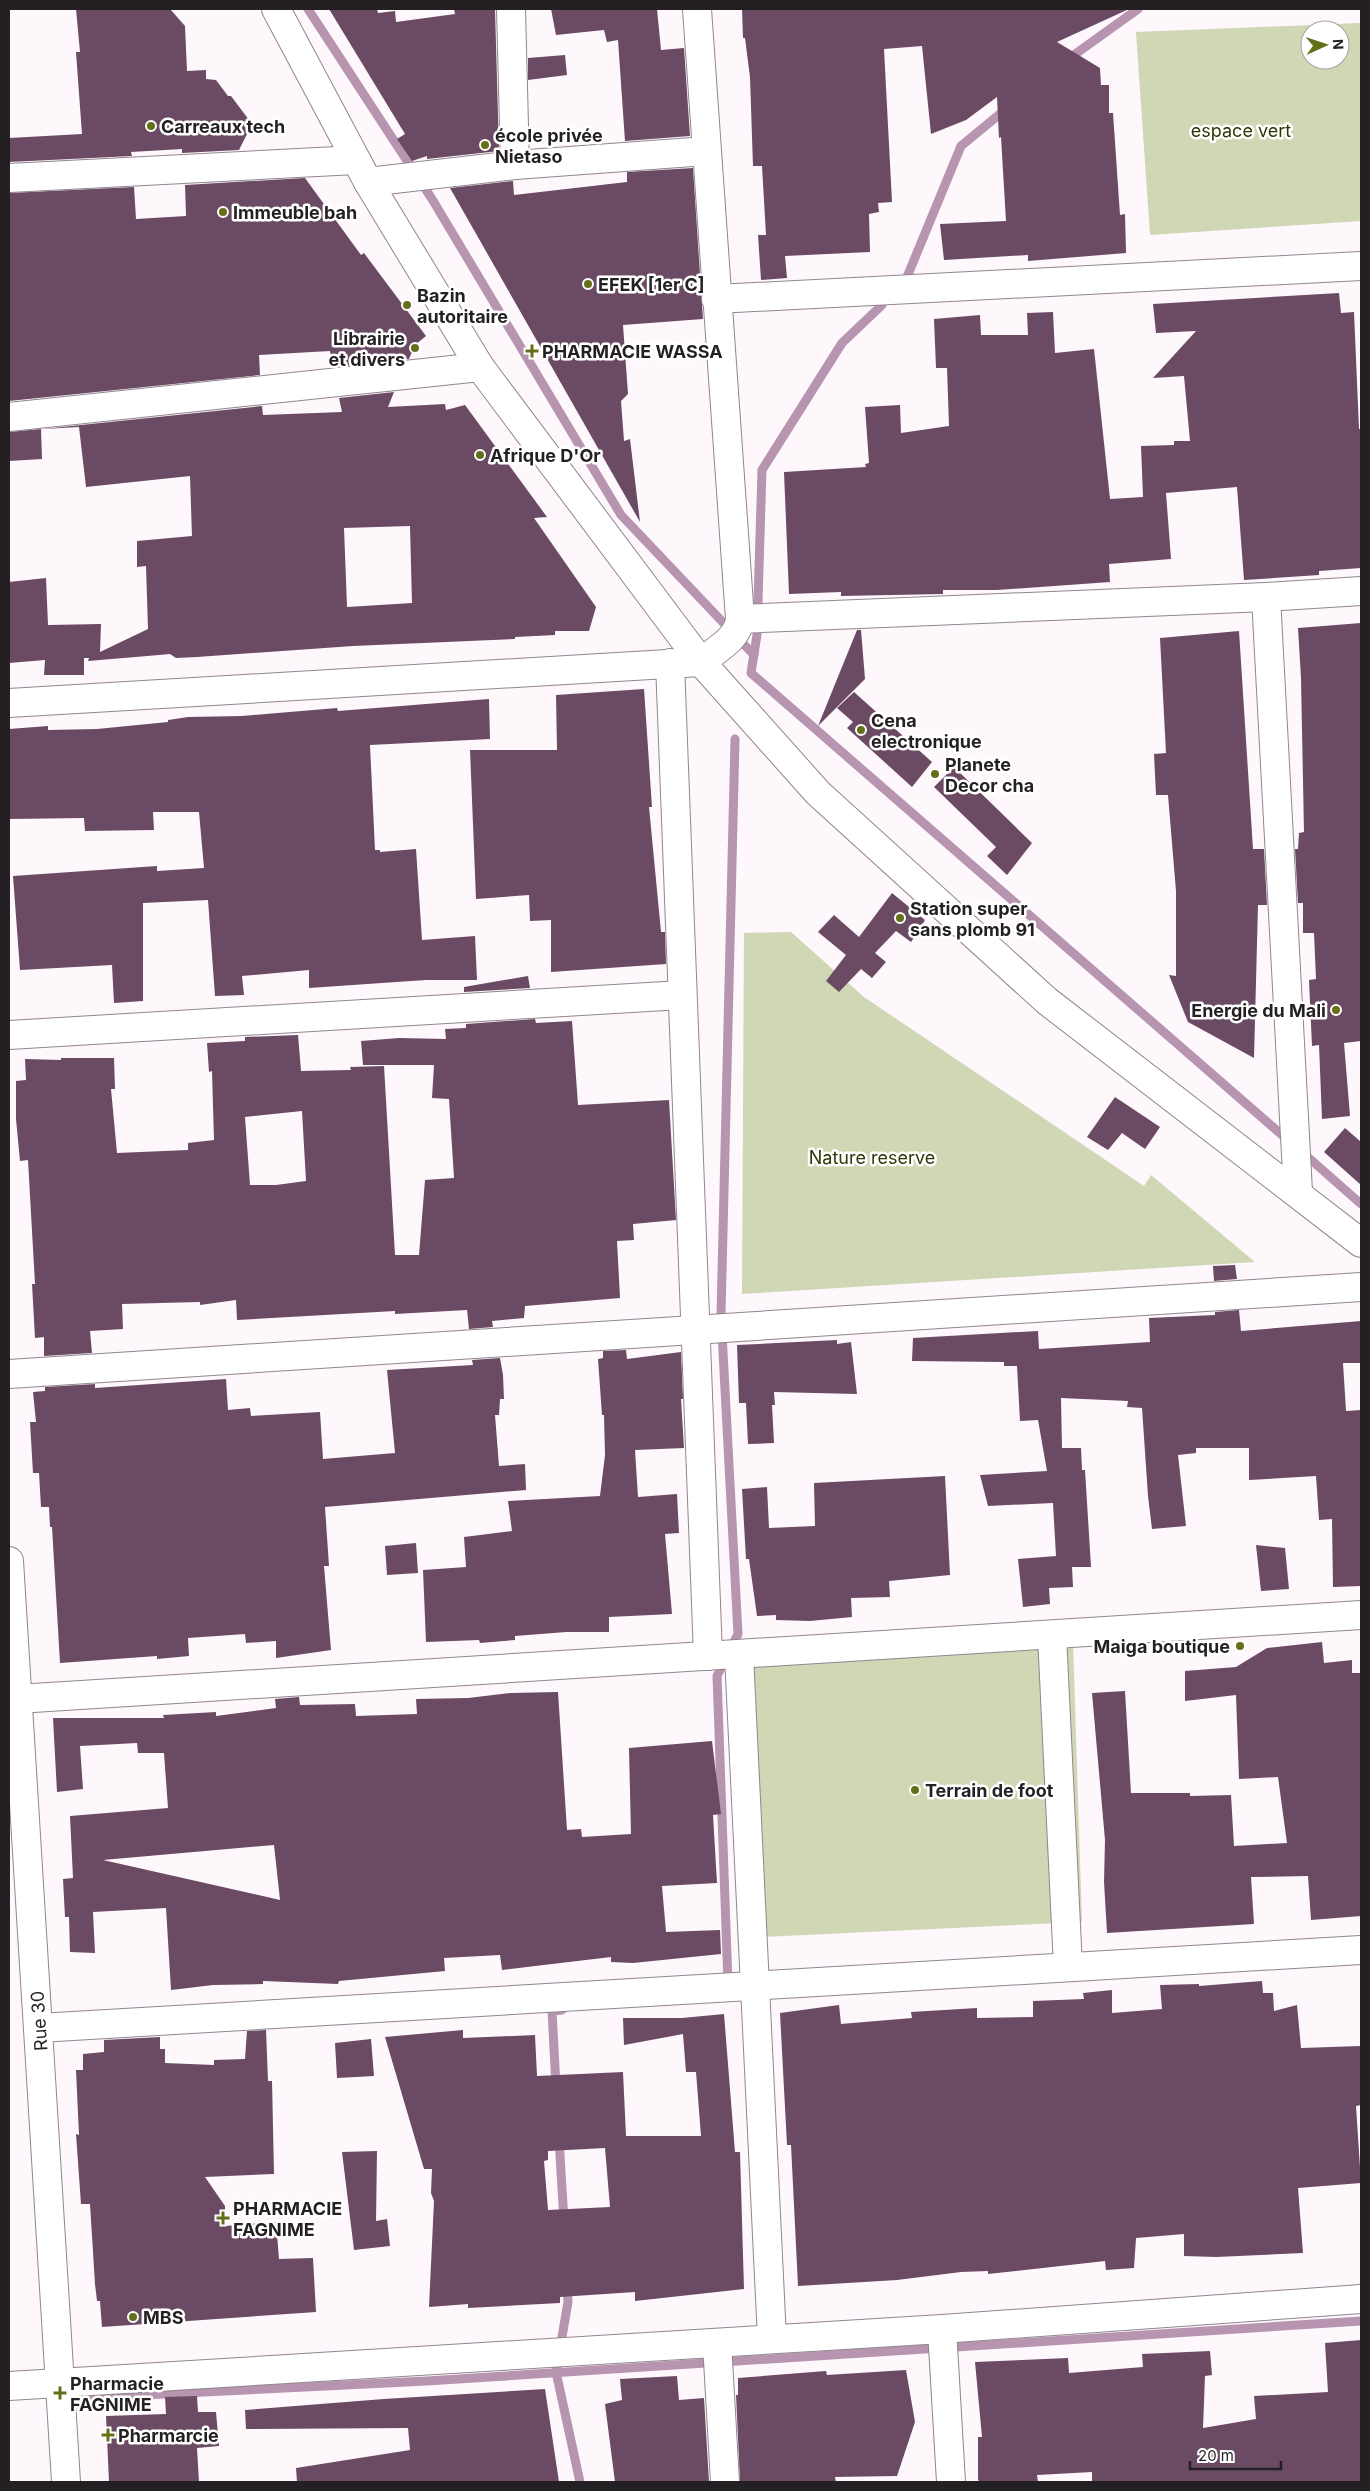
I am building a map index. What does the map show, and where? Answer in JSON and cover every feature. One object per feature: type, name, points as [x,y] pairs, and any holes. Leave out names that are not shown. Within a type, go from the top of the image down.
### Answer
[{"type":"street","points":[[276,9],[362,171],[480,367],[701,662],[818,793],[1046,1001],[1298,1192],[1361,1243]]},
{"type":"street","points":[[511,9],[515,165]]},
{"type":"street","points":[[9,703],[701,662],[735,635],[739,629],[740,619],[697,9]]},
{"type":"street","points":[[9,178],[362,171],[515,165],[706,151]]},
{"type":"street","points":[[716,298],[1361,266]]},
{"type":"street","points":[[9,417],[480,367]]},
{"type":"street","points":[[740,619],[1266,597],[1361,591]]},
{"type":"street","points":[[1266,597],[1298,1192]]},
{"type":"street","points":[[670,663],[682,995],[710,1330],[724,1655],[734,1987],[772,2339]]},
{"type":"street","points":[[9,1035],[682,995]]},
{"type":"street","points":[[9,1374],[1361,1287]]},
{"type":"street","name":"Rue 30","points":[[9,1561],[15,1715],[39,2028],[66,2482]]},
{"type":"street","points":[[15,1715],[724,1655],[1361,1614]]},
{"type":"street","points":[[1052,1635],[1068,1967]]},
{"type":"street","points":[[39,2028],[1361,1950]]},
{"type":"street","points":[[9,2386],[942,2329],[1361,2299]]},
{"type":"street","points":[[942,2329],[952,2482]]},
{"type":"street","points":[[716,2343],[725,2482]]},
{"type":"green space","name":"espace vert","points":[[1350,23],[1361,23],[1361,221],[1150,235],[1136,32],[1300,25],[1300,70],[1350,70]]},
{"type":"green space","name":"Nature reserve","points":[[791,932],[864,997],[1144,1186],[1151,1175],[1255,1262],[742,1294],[744,933]]},
{"type":"green space","name":"Terrain de foot","points":[[1073,1643],[1082,1922],[760,1937],[746,1659]]},
{"type":"building","points":[[76,9],[170,9],[185,26],[187,71],[206,70],[206,79],[216,80],[252,124],[239,150],[182,153],[182,149],[131,152],[132,156],[9,162],[9,138],[82,134],[76,52],[80,52]]},
{"type":"building","points":[[329,9],[377,9],[378,13],[395,11],[396,22],[455,14],[454,9],[495,9],[499,151],[427,159],[427,156],[412,161],[397,139],[405,134]]},
{"type":"building","points":[[551,9],[657,9],[661,50],[684,48],[690,136],[625,141],[618,40],[607,42],[604,30],[556,35]]},
{"type":"building","points":[[742,9],[1129,9],[1057,42],[1100,68],[1101,85],[1109,85],[1109,113],[1113,113],[1120,215],[1125,214],[1126,253],[1028,261],[1028,255],[944,260],[940,224],[1006,221],[997,97],[966,120],[931,134],[922,46],[884,49],[892,202],[878,203],[879,212],[869,214],[870,252],[785,256],[787,278],[761,280],[758,235],[766,235],[762,166],[753,166],[750,77],[745,38],[743,38]]},
{"type":"building","points":[[565,55],[567,75],[528,80],[528,58]]},
{"type":"building","points":[[693,168],[703,319],[623,325],[628,394],[621,401],[624,441],[630,439],[640,522],[450,188],[513,181],[514,195],[627,182],[627,172]]},
{"type":"building","points":[[305,178],[361,255],[364,253],[426,336],[415,345],[409,359],[333,367],[330,351],[259,355],[260,375],[9,401],[9,193],[134,187],[136,219],[186,216],[185,185]]},
{"type":"building","points":[[1339,293],[1341,313],[1354,312],[1359,429],[1361,429],[1361,568],[1319,571],[1319,575],[1244,580],[1237,487],[1166,493],[1171,559],[1109,564],[1110,582],[997,590],[943,590],[943,594],[841,596],[841,592],[789,594],[784,472],[866,467],[865,464],[869,463],[865,407],[900,405],[901,433],[949,426],[947,368],[936,368],[934,319],[980,315],[981,335],[1028,335],[1027,313],[1053,312],[1055,353],[1094,349],[1110,499],[1143,497],[1141,446],[1174,445],[1174,441],[1190,441],[1184,376],[1153,378],[1196,331],[1156,333],[1153,304]]},
{"type":"building","points":[[394,392],[388,407],[445,404],[446,410],[465,405],[547,517],[534,518],[596,607],[589,631],[555,631],[555,635],[515,637],[515,639],[353,646],[197,657],[176,658],[170,654],[88,661],[89,658],[84,658],[84,675],[44,675],[45,660],[9,663],[9,582],[46,578],[48,625],[101,624],[100,652],[148,629],[146,566],[137,567],[137,541],[192,536],[190,476],[86,487],[79,427],[43,429],[262,406],[263,415],[342,412],[339,398]],"holes":[[[410,526],[412,603],[347,607],[344,528]]]},
{"type":"building","points":[[41,429],[42,459],[9,461],[9,432]]},
{"type":"building","points":[[1361,623],[1361,1041],[1344,1043],[1350,1116],[1322,1119],[1319,1045],[1312,1046],[1309,980],[1316,979],[1314,933],[1303,933],[1303,903],[1298,903],[1295,849],[1298,849],[1299,833],[1304,832],[1301,678],[1298,628]]},
{"type":"building","points":[[857,630],[861,630],[865,679],[818,726]]},
{"type":"building","points":[[1239,631],[1253,849],[1264,849],[1267,905],[1258,905],[1254,1058],[1188,1022],[1169,975],[1176,976],[1176,891],[1168,795],[1156,795],[1154,754],[1166,753],[1160,638]]},
{"type":"building","points":[[644,689],[652,807],[649,807],[661,932],[665,932],[666,964],[551,972],[551,920],[530,921],[529,895],[476,899],[470,750],[557,750],[556,695]]},
{"type":"building","points":[[854,692],[932,762],[912,787],[847,728],[853,722],[837,708]]},
{"type":"building","points":[[489,699],[490,739],[370,745],[375,850],[380,850],[380,852],[416,849],[422,940],[475,936],[477,980],[426,980],[309,988],[309,970],[242,976],[244,995],[215,996],[208,900],[143,903],[143,1001],[114,1003],[112,965],[20,970],[13,876],[157,866],[157,871],[204,868],[199,812],[153,812],[154,830],[85,831],[84,818],[9,819],[9,729],[48,726],[48,730],[97,729],[168,722],[168,720],[188,717],[242,716],[337,708],[338,711]]},
{"type":"building","points":[[954,767],[1032,843],[1007,875],[987,856],[996,847],[934,787]]},
{"type":"building","points":[[892,893],[925,920],[911,942],[896,931],[875,953],[886,962],[872,978],[861,969],[839,992],[826,981],[846,955],[818,932],[834,915],[859,937]]},
{"type":"building","points":[[528,976],[530,988],[464,992],[464,987]]},
{"type":"building","points":[[535,1019],[536,1023],[572,1021],[578,1105],[669,1100],[676,1220],[633,1224],[634,1240],[617,1241],[620,1298],[525,1306],[524,1318],[492,1321],[493,1327],[469,1329],[467,1310],[395,1314],[395,1311],[237,1320],[236,1300],[200,1305],[200,1302],[122,1304],[123,1329],[90,1331],[92,1353],[44,1356],[44,1337],[35,1338],[32,1284],[35,1284],[28,1160],[20,1161],[16,1119],[16,1081],[26,1080],[25,1059],[114,1058],[115,1089],[111,1089],[117,1153],[188,1150],[188,1143],[214,1140],[212,1071],[209,1072],[207,1043],[245,1041],[245,1037],[298,1035],[301,1071],[351,1070],[350,1067],[384,1066],[395,1255],[419,1255],[425,1180],[454,1178],[449,1099],[432,1098],[434,1065],[363,1065],[361,1041],[399,1038],[446,1039],[445,1029],[466,1028],[466,1024]],"holes":[[[302,1111],[306,1181],[276,1185],[250,1185],[245,1117]]]},
{"type":"building","points":[[1115,1097],[1160,1127],[1145,1149],[1122,1133],[1108,1150],[1087,1137]]},
{"type":"building","points":[[1345,1128],[1361,1142],[1361,1185],[1324,1152]]},
{"type":"building","points":[[1235,1265],[1237,1279],[1214,1281],[1213,1266]]},
{"type":"building","points":[[1239,1310],[1241,1331],[1361,1321],[1361,1363],[1343,1363],[1346,1411],[1361,1410],[1361,1586],[1333,1587],[1332,1519],[1319,1520],[1316,1476],[1249,1480],[1249,1448],[1196,1448],[1196,1453],[1178,1455],[1186,1526],[1152,1529],[1142,1408],[1127,1407],[1128,1401],[1061,1398],[1062,1448],[1081,1448],[1082,1470],[1085,1470],[1091,1567],[1072,1567],[1073,1587],[1049,1588],[1050,1604],[1023,1607],[1018,1559],[1056,1556],[1053,1503],[988,1506],[980,1475],[1047,1471],[1038,1420],[1020,1421],[1017,1366],[1004,1366],[1004,1362],[912,1361],[913,1338],[1038,1331],[1039,1349],[1150,1342],[1149,1318],[1215,1315],[1215,1312]]},
{"type":"building","points":[[837,1340],[837,1344],[851,1342],[857,1394],[774,1392],[775,1405],[772,1405],[774,1443],[748,1444],[746,1403],[739,1403],[737,1345]]},
{"type":"building","points":[[626,1350],[627,1359],[681,1352],[684,1448],[635,1450],[638,1497],[677,1494],[679,1533],[665,1534],[672,1614],[609,1617],[609,1632],[566,1632],[515,1636],[515,1640],[480,1643],[479,1640],[426,1642],[423,1570],[466,1567],[464,1537],[512,1531],[508,1501],[600,1496],[605,1455],[604,1415],[602,1415],[598,1359],[603,1358],[603,1351]]},
{"type":"building","points":[[500,1358],[504,1399],[500,1399],[499,1415],[495,1415],[499,1466],[525,1464],[526,1490],[325,1507],[329,1566],[324,1566],[331,1650],[276,1658],[276,1641],[246,1643],[245,1634],[188,1638],[189,1656],[157,1659],[157,1656],[60,1663],[52,1527],[50,1527],[49,1507],[41,1507],[39,1473],[33,1473],[30,1422],[36,1422],[33,1392],[45,1391],[45,1387],[95,1384],[95,1388],[226,1379],[228,1410],[250,1408],[251,1416],[320,1412],[323,1459],[395,1453],[387,1370],[473,1365],[472,1360]]},
{"type":"building","points":[[945,1476],[950,1575],[889,1581],[890,1597],[851,1598],[852,1617],[810,1621],[776,1620],[776,1615],[757,1616],[749,1559],[746,1559],[742,1489],[767,1487],[769,1528],[815,1526],[814,1483]]},
{"type":"building","points":[[416,1543],[418,1573],[387,1575],[385,1546]]},
{"type":"building","points":[[1256,1545],[1285,1548],[1289,1589],[1261,1591]]},
{"type":"building","points":[[1322,1642],[1324,1663],[1352,1660],[1352,1673],[1361,1673],[1361,1916],[1311,1920],[1308,1876],[1251,1877],[1254,1924],[1107,1933],[1104,1882],[1105,1840],[1092,1693],[1125,1691],[1131,1793],[1190,1793],[1190,1796],[1231,1795],[1234,1846],[1287,1843],[1278,1777],[1239,1779],[1236,1695],[1185,1701],[1185,1671],[1236,1667],[1267,1648]]},
{"type":"building","points":[[558,1692],[567,1830],[581,1829],[582,1837],[631,1834],[629,1748],[712,1741],[721,1814],[713,1815],[717,1883],[662,1886],[666,1932],[720,1930],[721,1954],[633,1963],[611,1962],[611,1957],[502,1970],[500,1955],[444,1958],[445,1971],[339,1981],[338,1984],[263,1981],[263,1984],[213,1985],[171,1990],[166,1908],[93,1912],[95,1953],[70,1952],[69,1917],[65,1917],[63,1879],[73,1878],[70,1816],[168,1808],[164,1753],[138,1753],[137,1743],[80,1746],[83,1789],[57,1792],[53,1718],[164,1718],[163,1715],[216,1712],[216,1716],[276,1708],[275,1699],[299,1697],[300,1705],[355,1704],[356,1716],[417,1714],[416,1699],[468,1698],[511,1693]],"holes":[[[274,1845],[280,1900],[103,1860]]]},
{"type":"building","points":[[1262,1981],[1263,1993],[1273,1993],[1274,2011],[1297,2005],[1301,2048],[1361,2046],[1361,2105],[1356,2106],[1361,2183],[1298,2188],[1303,2253],[1216,2257],[1184,2256],[1184,2234],[1136,2238],[1134,2268],[1106,2270],[1105,2261],[988,2274],[988,2271],[961,2272],[897,2280],[798,2286],[791,2145],[787,2145],[780,2013],[839,2005],[841,2024],[912,2018],[911,2012],[977,2008],[977,2018],[1033,2017],[1033,2001],[1084,1999],[1083,1993],[1112,1990],[1112,2013],[1162,2009],[1160,1985],[1199,1984],[1199,1986]]},
{"type":"building","points":[[724,2014],[735,2152],[740,2152],[744,2289],[635,2301],[635,2292],[560,2297],[560,2303],[468,2308],[468,2304],[429,2307],[434,2201],[431,2193],[432,2169],[424,2169],[385,2037],[463,2030],[463,2038],[535,2035],[537,2076],[623,2072],[626,2136],[701,2136],[696,2072],[686,2072],[683,2034],[624,2045],[623,2018],[682,2018]],"holes":[[[605,2148],[610,2207],[548,2210],[544,2161],[548,2160],[548,2151]]]},
{"type":"building","points":[[266,2030],[268,2081],[272,2081],[274,2174],[205,2177],[225,2206],[225,2226],[276,2222],[279,2259],[313,2258],[316,2312],[102,2327],[100,2301],[97,2301],[95,2284],[90,2204],[81,2204],[76,2134],[79,2135],[76,2070],[83,2070],[83,2054],[104,2052],[104,2040],[160,2037],[160,2049],[165,2049],[165,2063],[214,2065],[214,2060],[245,2059],[247,2031]]},
{"type":"building","points":[[371,2039],[374,2076],[337,2078],[335,2043]]},
{"type":"building","points":[[377,2151],[376,2221],[387,2219],[390,2246],[354,2250],[342,2152]]},
{"type":"building","points":[[1361,2340],[1361,2481],[1092,2482],[1092,2472],[1037,2475],[1038,2482],[979,2482],[978,2437],[982,2437],[975,2362],[1068,2358],[1069,2373],[1143,2367],[1142,2354],[1210,2351],[1212,2375],[1205,2376],[1203,2428],[1256,2419],[1254,2396],[1328,2392],[1325,2343]]},
{"type":"building","points":[[906,2370],[915,2422],[897,2476],[835,2477],[836,2482],[740,2482],[736,2395],[738,2395],[738,2378],[826,2371],[827,2375]]},
{"type":"building","points":[[677,2376],[679,2400],[704,2398],[709,2482],[615,2482],[605,2404],[622,2400],[620,2379]]},
{"type":"building","points":[[545,2389],[559,2482],[297,2482],[296,2468],[410,2450],[408,2428],[246,2429],[245,2410]]},
{"type":"building","points":[[197,2396],[198,2412],[216,2412],[219,2446],[197,2448],[199,2482],[109,2482],[106,2416],[166,2414],[165,2397]]},
{"type":"waterway","points":[[308,9],[432,199],[621,515],[754,655]]},
{"type":"waterway","points":[[1067,60],[1138,9]]},
{"type":"waterway","points":[[907,277],[961,146],[1006,109]]},
{"type":"waterway","points":[[882,305],[842,343],[762,470],[757,635],[751,673],[1289,1141]]},
{"type":"waterway","points":[[728,1984],[717,1676],[738,1634],[721,1314],[735,739]]},
{"type":"waterway","points":[[1301,1151],[1361,1204]]},
{"type":"waterway","points":[[556,2086],[552,2011],[562,2010]]},
{"type":"waterway","points":[[559,2139],[564,2221]]},
{"type":"waterway","points":[[567,2286],[568,2302],[556,2372],[580,2482]]},
{"type":"waterway","points":[[81,2398],[427,2381],[1361,2321]]},
{"type":"place","name":"Carreaux tech","points":[[151,126]]},
{"type":"place","name":"école privée Nietaso","points":[[485,145]]},
{"type":"place","name":"Immeuble bah","points":[[223,212]]},
{"type":"place","name":"EFEK [1er C]","points":[[588,284]]},
{"type":"place","name":"Bazin autoritaire","points":[[407,305]]},
{"type":"place","name":"Librairie et divers","points":[[415,348]]},
{"type":"place","name":"PHARMACIE WASSA","points":[[532,351]]},
{"type":"place","name":"Afrique D'Or","points":[[480,455]]},
{"type":"place","name":"Cena electronique","points":[[861,730]]},
{"type":"place","name":"Planete Decor cha","points":[[935,774]]},
{"type":"place","name":"Station super sans plomb 91","points":[[900,918]]},
{"type":"place","name":"Energie du Mali","points":[[1336,1010]]},
{"type":"place","name":"Maiga boutique","points":[[1240,1646]]},
{"type":"place","name":"Terrain de foot","points":[[915,1790]]},
{"type":"place","name":"PHARMACIE FAGNIME","points":[[223,2218]]},
{"type":"place","name":"MBS","points":[[133,2317]]},
{"type":"place","name":"Pharmacie FAGNIME","points":[[60,2393]]},
{"type":"place","name":"Pharmarcie","points":[[108,2435]]}]
